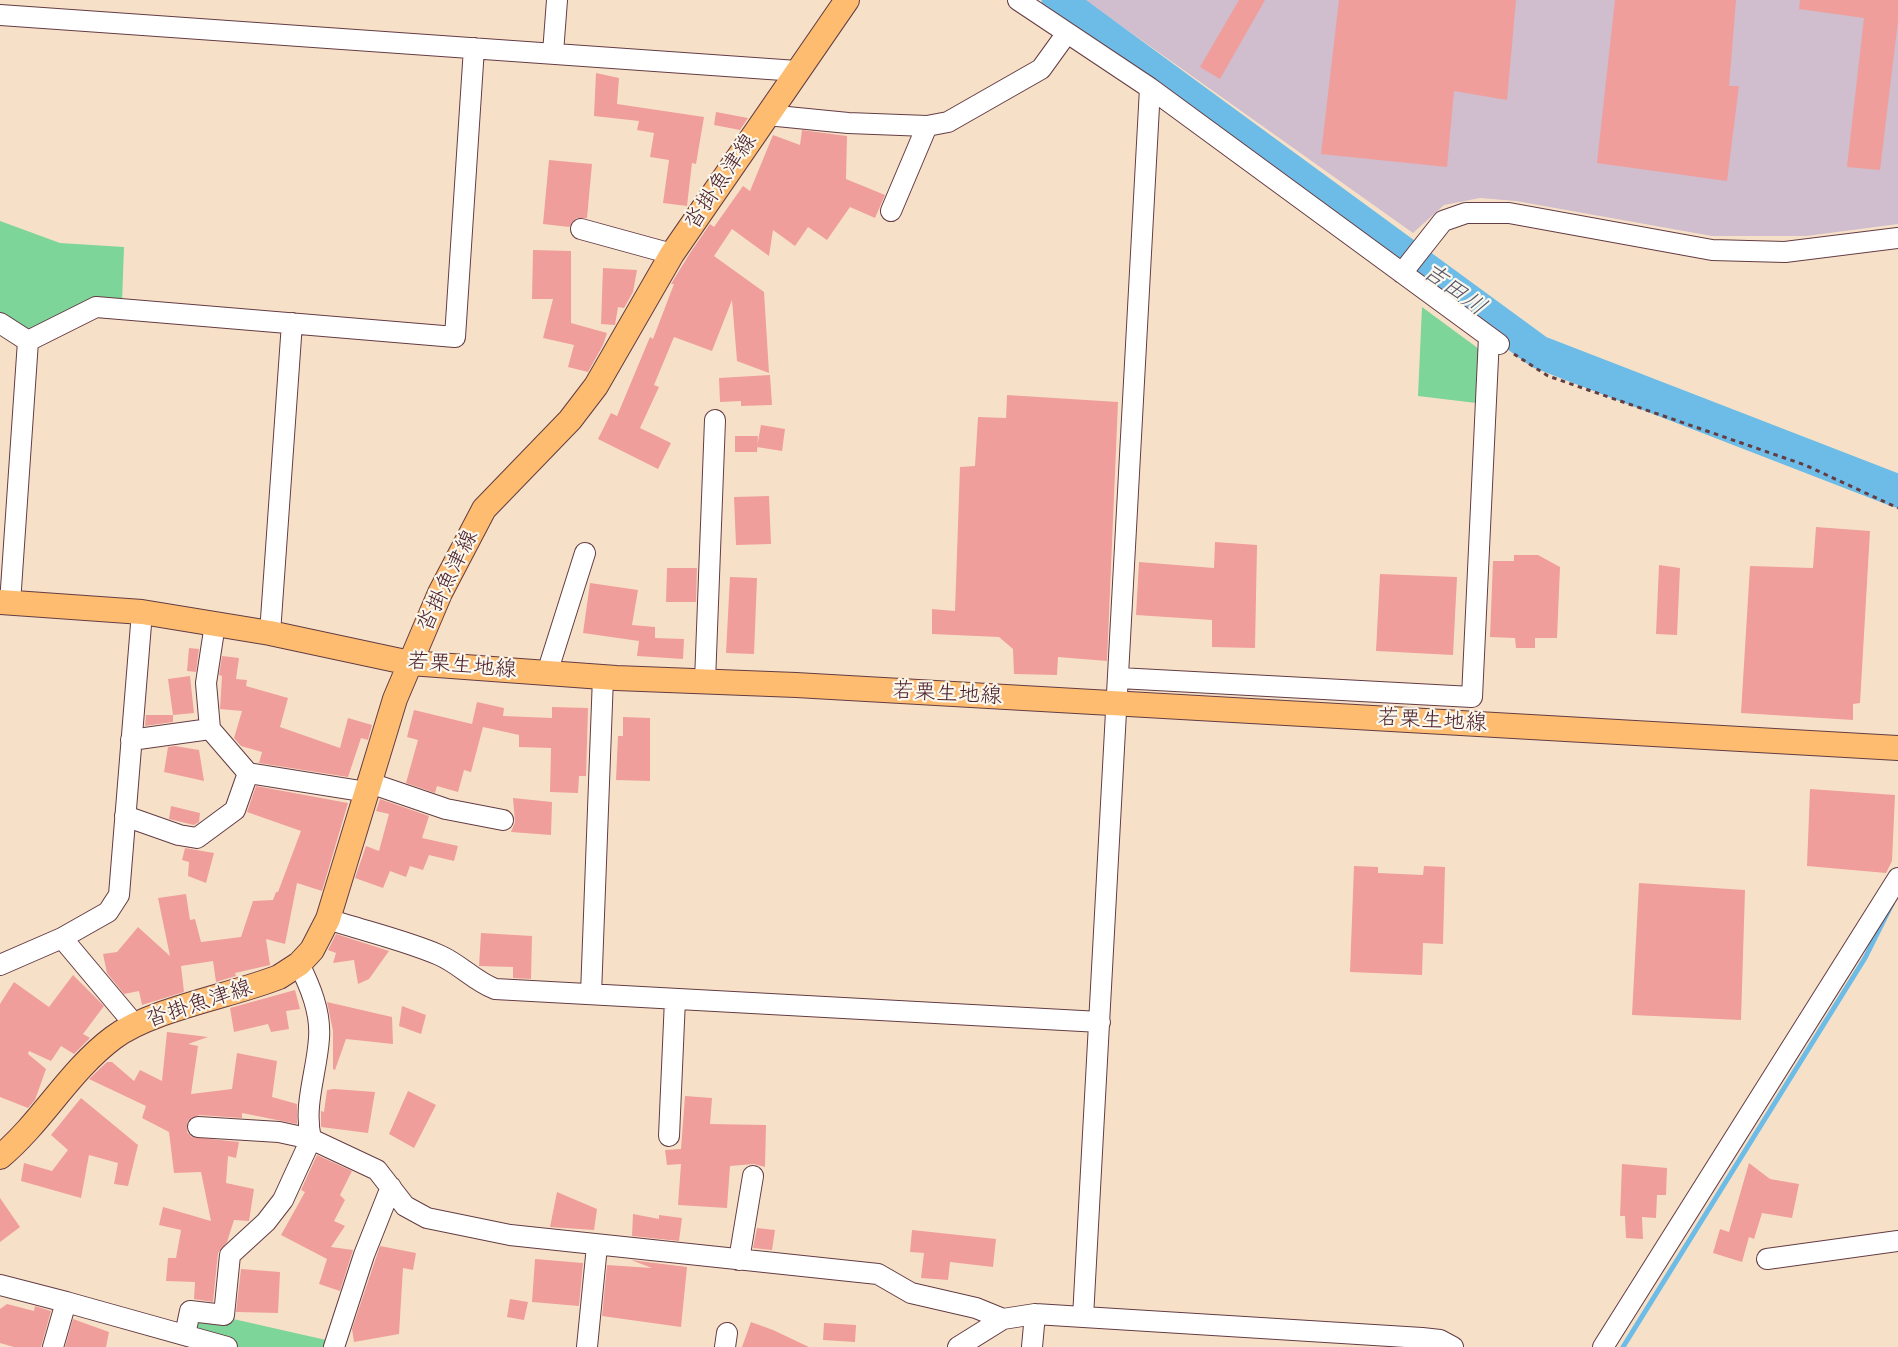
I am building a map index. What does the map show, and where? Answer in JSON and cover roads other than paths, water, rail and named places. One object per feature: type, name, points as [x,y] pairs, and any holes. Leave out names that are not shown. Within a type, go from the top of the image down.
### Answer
[{"type":"main road","name":"沓掛魚津線","points":[[0,1157],[19,1142],[112,1039],[135,1025],[279,977],[299,964],[312,950],[328,919],[395,699],[455,562],[484,509],[570,420],[596,386],[672,254],[848,0]]},
{"type":"main road","name":"若栗生地線","points":[[5,603],[142,612],[270,633],[410,663],[603,677],[1898,748]]},
{"type":"street","points":[[553,53],[557,0]]},
{"type":"street","points":[[1018,0],[1150,88],[1495,341],[1472,697],[1119,678]]},
{"type":"street","points":[[0,15],[797,71]]},
{"type":"street","points":[[767,115],[848,123],[927,126],[948,122],[1041,69],[1067,33]]},
{"type":"street","points":[[28,341],[96,307],[455,337],[474,48]]},
{"type":"street","points":[[1083,1317],[1150,88]]},
{"type":"street","points":[[891,211],[927,126]]},
{"type":"street","points":[[1402,273],[1443,221],[1466,213],[1509,213],[1712,250],[1785,252],[1898,238]]},
{"type":"street","points":[[581,229],[672,254]]},
{"type":"street","points":[[0,323],[28,341]]},
{"type":"street","points":[[270,633],[292,323]]},
{"type":"street","points":[[5,603],[28,341]]},
{"type":"street","points":[[705,681],[715,420]]},
{"type":"street","points":[[547,673],[585,553]]},
{"type":"street","points":[[0,965],[62,938],[108,912],[119,896],[142,612]]},
{"type":"street","points":[[215,624],[206,684],[210,729],[248,773],[368,788],[446,809],[503,820]]},
{"type":"street","points":[[591,994],[603,677]]},
{"type":"street","points":[[131,740],[210,729]]},
{"type":"street","points":[[125,816],[179,836],[197,838],[235,810],[248,773]]},
{"type":"street","points":[[1604,1347],[1898,878]]},
{"type":"street","points":[[328,919],[439,955],[461,968],[479,983],[495,988],[1100,1022]]},
{"type":"street","points":[[62,938],[135,1025]]},
{"type":"street","points":[[185,1335],[190,1311],[224,1314],[230,1255],[266,1222],[283,1200],[311,1139],[306,1121],[320,1036],[313,992],[299,964]]},
{"type":"street","points":[[669,1136],[675,999]]},
{"type":"street","points":[[198,1127],[279,1132],[311,1139],[377,1170],[405,1206],[427,1218],[510,1236],[878,1274],[911,1293],[976,1308],[1003,1319]]},
{"type":"street","points":[[739,1260],[753,1176]]},
{"type":"street","points":[[334,1347],[364,1255],[391,1187]]},
{"type":"street","points":[[1767,1258],[1898,1241]]},
{"type":"street","points":[[587,1347],[597,1246]]},
{"type":"street","points":[[0,1285],[227,1347]]},
{"type":"street","points":[[53,1347],[66,1302]]},
{"type":"street","points":[[1032,1347],[1035,1314]]},
{"type":"street","points":[[958,1347],[1003,1319],[1035,1314],[1422,1338],[1440,1340],[1453,1347]]},
{"type":"waterway","name":"吉田川","points":[[1058,0],[1539,352],[1898,491]]},
{"type":"waterway","points":[[1623,1347],[1865,958],[1892,904]]}]
